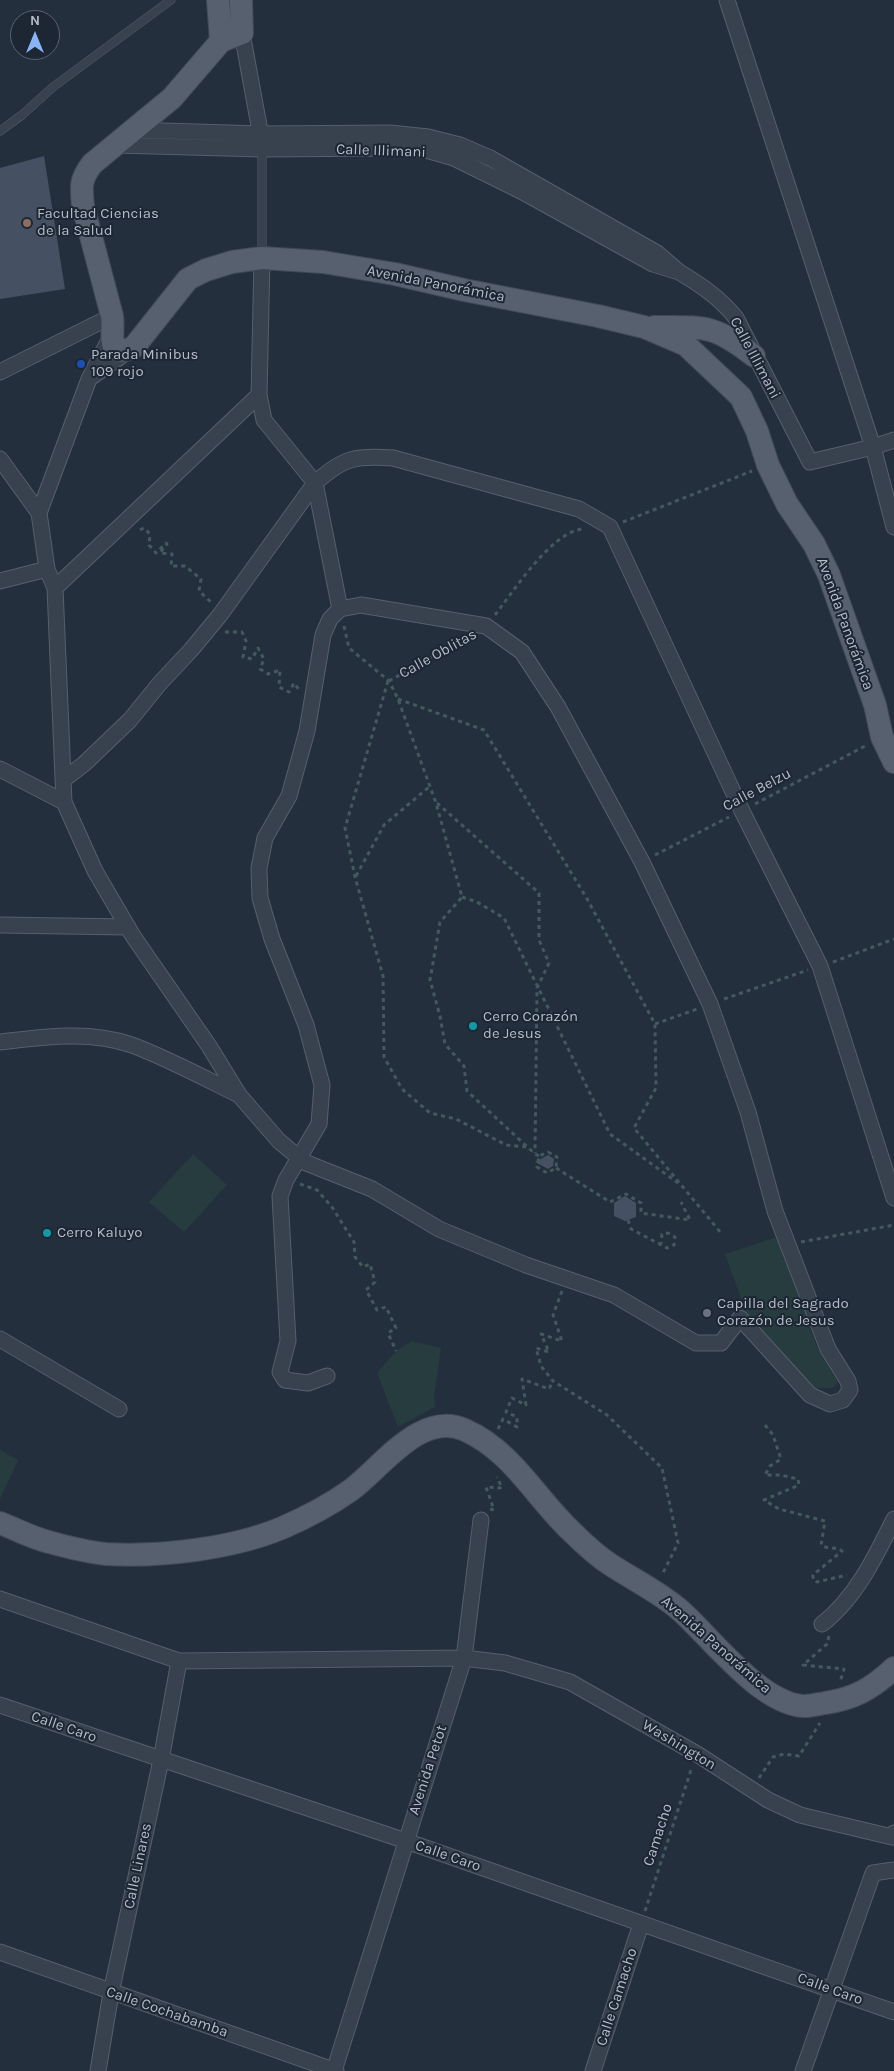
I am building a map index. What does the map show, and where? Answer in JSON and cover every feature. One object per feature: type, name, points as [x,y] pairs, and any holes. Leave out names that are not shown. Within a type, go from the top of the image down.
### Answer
[{"type":"main road","points":[[218,0],[232,37]]},
{"type":"main road","points":[[134,347],[126,351],[118,350],[112,344],[111,326],[83,206],[81,188],[83,176],[92,164],[172,98],[232,37],[241,0]]},
{"type":"main road","name":"Avenida Panorámica","points":[[134,347],[188,279],[206,270],[232,262],[262,258],[323,262],[395,274],[686,336],[741,397],[757,430],[768,465],[783,496],[814,544],[829,575],[874,705],[882,737],[894,762]]},
{"type":"main road","name":"Avenida Panorámica","points":[[686,336],[702,327],[714,330],[732,338],[754,356]]},
{"type":"main road","name":"Avenida Panorámica","points":[[0,1523],[46,1542],[104,1554],[154,1553],[198,1549],[241,1541],[280,1528],[318,1510],[351,1490],[401,1446],[424,1430],[444,1425],[464,1429],[493,1446],[520,1473],[569,1530],[608,1563],[680,1610],[762,1689],[783,1700],[804,1706],[834,1702],[855,1696],[876,1685],[894,1668]]},
{"type":"street","points":[[727,0],[873,447],[894,527]]},
{"type":"street","points":[[232,37],[262,141]]},
{"type":"street","name":"Calle Illimani","points":[[131,130],[262,141],[426,150],[454,158],[521,191],[653,264],[679,272],[708,289],[725,304],[736,318],[810,462],[873,447]]},
{"type":"street","name":"Calle Illimani","points":[[115,145],[262,141]]},
{"type":"street","points":[[262,258],[258,395],[264,420],[315,483],[340,609]]},
{"type":"street","points":[[0,372],[111,326]]},
{"type":"street","points":[[39,513],[111,326]]},
{"type":"street","points":[[89,379],[134,347]]},
{"type":"street","points":[[55,588],[258,395]]},
{"type":"street","points":[[873,447],[894,440]]},
{"type":"street","points":[[63,780],[84,764],[130,720],[220,615],[315,483],[329,470],[350,458],[373,456],[393,458],[579,509],[610,527],[742,811],[820,966],[894,1198]]},
{"type":"street","points":[[0,460],[39,513],[48,569],[55,588],[64,802],[95,871],[128,927],[209,1046],[239,1095],[279,1141],[299,1158],[304,1162],[372,1189],[439,1229],[526,1265],[614,1295],[696,1343],[721,1343],[740,1318],[810,1395],[830,1404],[843,1400],[850,1390],[848,1381],[828,1350],[775,1211],[748,1112],[710,1004],[642,862],[558,707],[522,652],[486,626],[361,605],[340,609],[330,619],[323,635],[307,732],[289,796],[265,838],[258,868],[260,898],[272,939],[306,1025],[322,1085],[319,1124],[299,1158],[286,1180],[280,1196],[288,1341],[280,1372],[285,1380],[308,1383],[327,1376]]},
{"type":"street","points":[[0,581],[48,569]]},
{"type":"street","points":[[0,769],[64,802]]},
{"type":"street","points":[[0,924],[128,927]]},
{"type":"street","points":[[0,1042],[61,1036],[102,1039],[131,1045],[239,1095]]},
{"type":"street","points":[[0,1339],[119,1409]]},
{"type":"street","points":[[824,1623],[832,1618],[858,1583],[875,1556],[894,1519]]},
{"type":"street","name":"Avenida Petot","points":[[334,2071],[464,1658],[482,1520]]},
{"type":"street","name":"Washington","points":[[0,1599],[179,1661],[464,1658],[505,1663],[570,1682],[697,1754],[768,1800],[800,1815],[893,1835]]},
{"type":"street","name":"Calle Linares","points":[[98,2071],[111,1993],[161,1760],[179,1661]]},
{"type":"street","name":"Calle Caro","points":[[0,1706],[406,1841],[894,2012]]},
{"type":"street","points":[[803,2071],[873,1873],[894,1870]]},
{"type":"street","name":"Calle Camacho","points":[[593,2071],[641,1924]]},
{"type":"street","name":"Calle Cochabamba","points":[[0,1952],[334,2071]]},
{"type":"lane","points":[[0,131],[22,115],[53,87],[171,0]]},
{"type":"lane","points":[[262,141],[262,258]]},
{"type":"path","points":[[132,516],[138,521],[130,531],[136,532],[144,528],[150,534],[149,545],[156,553],[166,543],[160,553],[172,554],[171,566],[185,566],[201,579],[199,591],[215,605],[220,615],[223,616],[218,629],[226,632],[242,632],[246,641],[243,656],[252,659],[258,648],[264,659],[260,669],[268,674],[280,670],[279,687],[288,692],[294,683],[309,705],[310,714]]},
{"type":"path","points":[[340,609],[349,648],[389,681],[398,699],[436,803],[462,897]]},
{"type":"path","name":"Calle Oblitas","points":[[389,681],[486,626]]},
{"type":"path","points":[[389,681],[345,828],[355,877],[383,976],[384,1057],[402,1089],[430,1113],[456,1119],[506,1145],[527,1147]]},
{"type":"path","points":[[398,699],[484,730],[586,897],[655,1024],[656,1088],[634,1128],[721,1233]]},
{"type":"path","name":"Calle Belzu","points":[[642,862],[882,737]]},
{"type":"path","points":[[355,877],[384,825],[429,787]]},
{"type":"path","points":[[436,803],[539,893],[539,940],[548,963],[537,988],[537,1166],[547,1173],[556,1168]]},
{"type":"path","points":[[462,897],[476,902],[504,918],[610,1134],[682,1186]]},
{"type":"path","points":[[462,897],[440,922],[430,980],[440,1016],[445,1044],[464,1066],[467,1091],[537,1155]]},
{"type":"path","points":[[655,1024],[894,939]]},
{"type":"path","points":[[537,1155],[548,1152],[558,1157],[556,1168]]},
{"type":"path","points":[[556,1168],[610,1202],[626,1194],[641,1203],[641,1213],[690,1220],[681,1202]]},
{"type":"path","points":[[286,1180],[317,1190],[332,1206],[354,1242],[355,1257],[363,1267],[370,1264],[376,1282],[366,1290],[377,1310],[386,1307],[396,1328],[388,1333],[396,1351]]},
{"type":"path","points":[[628,1220],[631,1228],[667,1248],[674,1245],[675,1237],[668,1233],[662,1234],[661,1244]]},
{"type":"path","points":[[788,1245],[894,1225]]},
{"type":"path","points":[[567,1279],[553,1315],[562,1341],[541,1334],[548,1352],[536,1348],[541,1366],[553,1381],[607,1415],[662,1468],[678,1543],[653,1591]]},
{"type":"path","points":[[493,1446],[504,1439],[497,1431],[503,1419],[517,1426],[517,1417],[506,1412],[512,1398],[526,1405],[522,1379],[548,1389],[553,1381]]},
{"type":"path","points":[[764,1425],[774,1435],[781,1459],[770,1466],[765,1475],[781,1475],[798,1479],[799,1485],[764,1500],[779,1509],[825,1521],[821,1545],[826,1548],[837,1548],[842,1551],[814,1575],[813,1580],[817,1582],[847,1575],[857,1576],[858,1583]]},
{"type":"path","points":[[482,1520],[476,1507],[494,1510],[486,1487],[502,1488],[496,1476]]},
{"type":"path","points":[[752,1790],[773,1757],[784,1754],[799,1756],[834,1702],[844,1669],[803,1665],[827,1644],[832,1627],[824,1623]]},
{"type":"path","name":"Camacho","points":[[641,1924],[697,1754]]},
{"type":"green space","points":[[193,1154],[227,1185],[184,1232],[149,1202]]},
{"type":"green space","points":[[777,1237],[817,1347],[838,1383],[832,1388],[814,1388],[763,1337],[746,1313],[725,1254]]},
{"type":"green space","points":[[412,1341],[441,1348],[434,1397],[435,1407],[398,1427],[377,1373],[396,1351]]},
{"type":"green space","points":[[0,1450],[18,1460],[0,1499]]},
{"type":"building","points":[[44,156],[65,289],[0,299],[0,168]]},
{"type":"building","points":[[548,1155],[554,1159],[553,1166],[548,1169],[535,1162]]},
{"type":"building","points":[[625,1196],[636,1203],[636,1217],[625,1221],[614,1216],[614,1203]]},
{"type":"place","name":"Facultad Ciencias de la Salud","points":[[27,223]]},
{"type":"place","name":"Parada Minibus 109 rojo","points":[[81,364]]},
{"type":"place","name":"Cerro Corazón de Jesus","points":[[473,1026]]},
{"type":"place","name":"Cerro Kaluyo","points":[[47,1233]]},
{"type":"place","name":"Capilla del Sagrado Corazón de Jesus","points":[[707,1313]]}]
